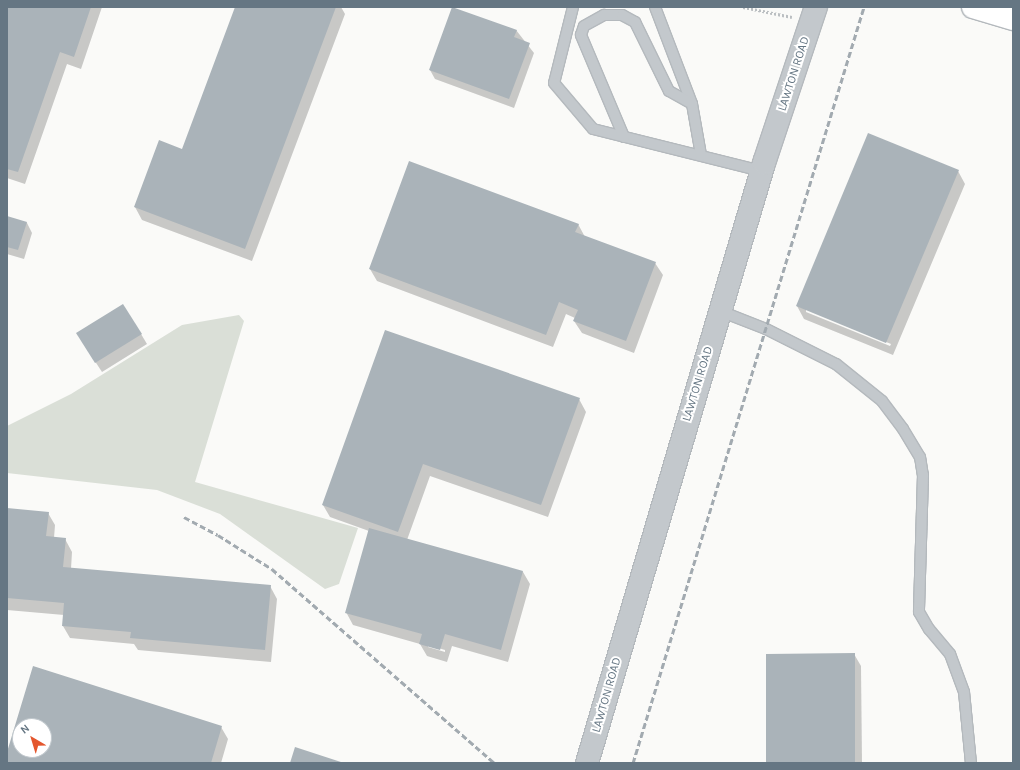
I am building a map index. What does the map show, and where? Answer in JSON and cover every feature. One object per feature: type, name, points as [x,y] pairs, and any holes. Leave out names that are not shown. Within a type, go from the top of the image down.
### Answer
[{"type":"highway","points":[[973,7],[1013,19]]},
{"type":"street","name":"LAWTON ROAD","points":[[587,763],[762,171],[814,14]]},
{"type":"lane","points":[[573,7],[554,83],[593,129],[762,171]]},
{"type":"lane","points":[[655,7],[692,104],[701,155]]},
{"type":"lane","points":[[624,137],[581,35],[584,26],[604,15],[622,15],[635,22],[669,91],[692,104]]},
{"type":"lane","points":[[720,311],[766,330],[836,364],[882,401],[903,429],[920,457],[923,475],[919,612],[929,629],[950,654],[964,692],[971,763]]},
{"type":"path","points":[[743,7],[814,14]]},
{"type":"shaded area","points":[[239,315],[244,321],[195,482],[358,528],[339,584],[325,589],[220,514],[157,490],[7,473],[7,426],[71,394],[182,325]]},
{"type":"building","points":[[7,7],[91,7],[74,57],[60,52],[18,172],[7,169]]},
{"type":"building","points":[[235,7],[336,7],[245,249],[134,207],[159,140],[182,149]]},
{"type":"building","points":[[452,7],[517,30],[514,37],[530,43],[509,99],[429,70]]},
{"type":"building","points":[[868,133],[959,170],[886,343],[796,306]]},
{"type":"building","points":[[409,161],[579,224],[575,232],[656,262],[626,341],[573,321],[578,310],[559,302],[546,335],[369,269]]},
{"type":"building","points":[[7,216],[27,222],[18,250],[7,247]]},
{"type":"building","points":[[123,304],[142,334],[95,363],[76,333]]},
{"type":"building","points":[[385,330],[580,398],[541,505],[423,464],[398,532],[322,505]]},
{"type":"building","points":[[7,508],[49,512],[46,536],[66,538],[63,567],[271,585],[265,650],[130,638],[131,632],[62,626],[64,603],[7,598]]},
{"type":"building","points":[[369,528],[523,571],[501,650],[445,634],[440,650],[419,644],[422,634],[345,613]]},
{"type":"building","points":[[855,653],[855,763],[766,763],[766,654]]},
{"type":"building","points":[[33,666],[222,726],[211,763],[7,763],[7,752],[12,735],[12,758],[52,758],[52,718],[17,718]]},
{"type":"building","points":[[295,747],[344,763],[290,763]]},
{"type":"railway","points":[[633,763],[864,7]]},
{"type":"railway","points":[[184,517],[218,535],[272,569],[494,763]]}]
